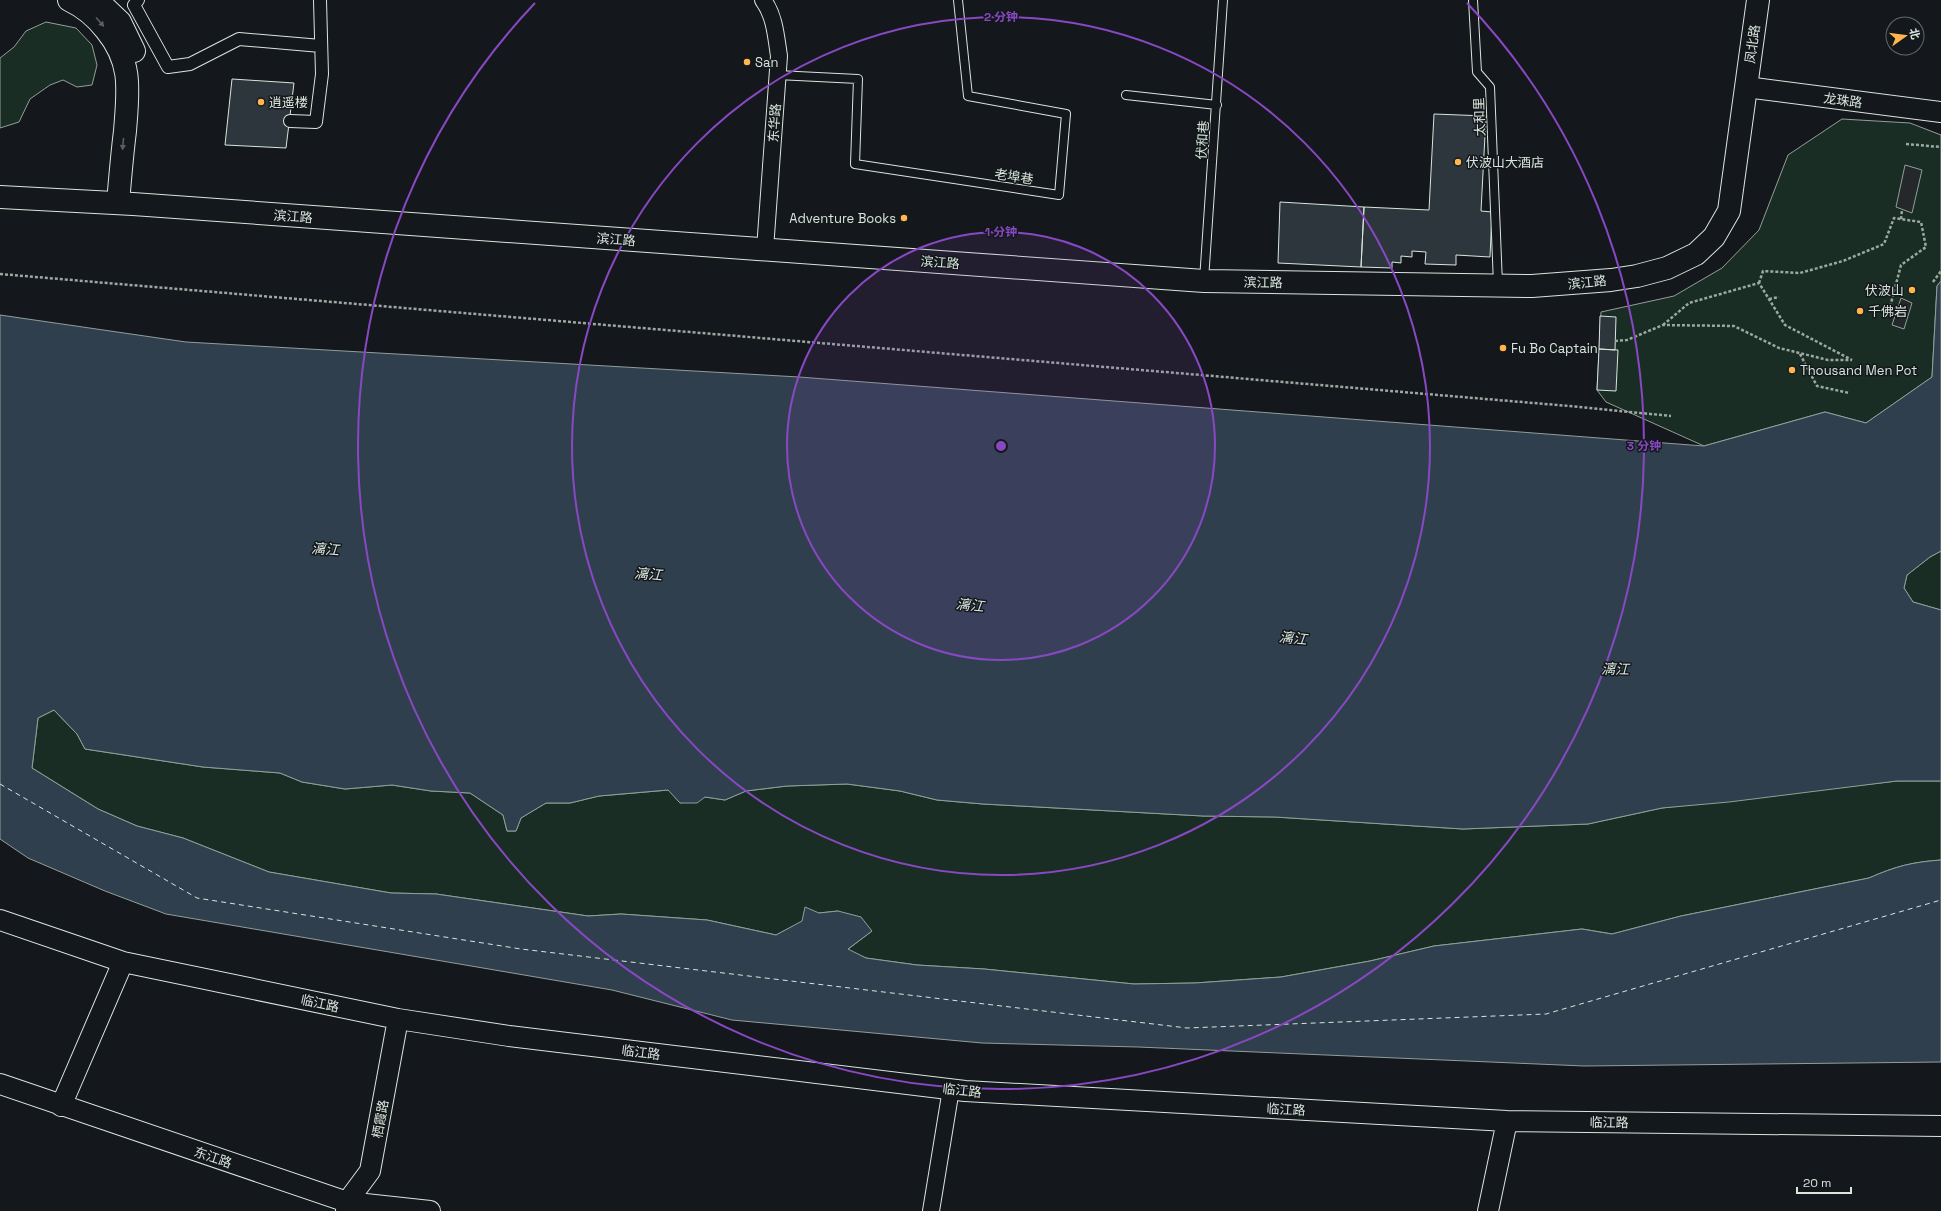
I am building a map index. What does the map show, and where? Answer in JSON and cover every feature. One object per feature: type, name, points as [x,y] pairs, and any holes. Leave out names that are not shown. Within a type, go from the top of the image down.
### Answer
[{"type":"main road","points":[[69,0],[83,7],[97,18],[119,47],[125,64],[128,95],[126,204]]},
{"type":"main road","points":[[97,0],[120,22],[130,38],[141,72],[142,89],[126,204]]},
{"type":"main road","name":"凤北路","points":[[1746,87],[1758,0]]},
{"type":"main road","name":"滨江路","points":[[0,197],[126,204],[1204,281],[1498,286],[1560,285],[1638,276],[1667,268],[1696,254],[1714,237],[1730,211],[1746,87]]},
{"type":"street","points":[[138,0],[134,5],[168,67],[190,64],[239,40],[321,46]]},
{"type":"street","points":[[290,121],[316,122],[322,74],[320,0]]},
{"type":"street","name":"东华路","points":[[763,0],[767,5],[775,27],[779,56],[765,249]]},
{"type":"street","name":"龙珠路","points":[[1746,87],[1941,112]]},
{"type":"street","name":"临江路","points":[[0,920],[123,962],[398,1019],[509,1036],[951,1089],[1507,1121],[1941,1126]]},
{"type":"street","points":[[61,1106],[123,962]]},
{"type":"street","name":"栖霞路","points":[[340,1205],[370,1172],[398,1019]]},
{"type":"street","name":"东江路","points":[[0,1084],[340,1205],[430,1211]]},
{"type":"street","points":[[931,1211],[951,1089]]},
{"type":"street","points":[[1488,1211],[1507,1121]]},
{"type":"lane","name":"老埠巷","points":[[777,75],[858,79],[855,164],[1059,195],[1066,114],[968,96],[958,0]]},
{"type":"lane","name":"伏和巷","points":[[1204,281],[1223,0]]},
{"type":"lane","name":"太和里","points":[[1473,0],[1477,72],[1490,87],[1498,286]]},
{"type":"lane","points":[[1126,95],[1217,105]]},
{"type":"path","points":[[1906,144],[1941,147]]},
{"type":"path","points":[[1901,219],[1902,210]]},
{"type":"path","points":[[1759,283],[1763,271],[1800,273],[1843,261],[1884,244],[1894,218],[1921,222],[1926,247],[1901,265],[1890,307],[1897,310]]},
{"type":"path","points":[[1933,282],[1941,271]]},
{"type":"path","points":[[0,274],[1553,404],[1671,416]]},
{"type":"path","points":[[1663,325],[1734,326],[1779,348],[1828,360],[1852,360],[1785,325],[1759,283]]},
{"type":"path","points":[[1615,341],[1627,340],[1663,325],[1689,303],[1759,283]]},
{"type":"path","points":[[1769,299],[1779,297]]},
{"type":"path","points":[[1799,353],[1817,386],[1849,393]]},
{"type":"green space","points":[[46,22],[76,28],[92,45],[97,65],[92,85],[77,87],[63,80],[50,85],[30,99],[19,122],[0,128],[0,58],[14,47],[26,31]]},
{"type":"green space","points":[[1842,119],[1910,123],[1941,135],[1941,281],[1937,286],[1932,377],[1866,423],[1825,412],[1704,446],[1606,402],[1597,390],[1601,312],[1674,296],[1722,268],[1759,230],[1788,155]]},
{"type":"green space","points":[[1941,551],[1941,610],[1913,602],[1904,588],[1907,575],[1930,557]]},
{"type":"green space","points":[[54,710],[77,734],[85,749],[203,767],[280,773],[302,782],[345,789],[392,785],[431,791],[470,793],[503,815],[507,831],[516,831],[521,818],[546,803],[570,803],[599,796],[669,790],[680,803],[705,797],[725,800],[746,791],[787,786],[847,784],[900,791],[937,800],[983,804],[1203,816],[1275,817],[1463,829],[1588,824],[1662,808],[1897,781],[1941,781],[1941,860],[1905,865],[1869,878],[1681,916],[1612,934],[1582,929],[1434,946],[1370,961],[1281,977],[1195,983],[1134,984],[984,969],[917,965],[866,958],[847,950],[872,931],[838,911],[819,913],[776,935],[707,920],[621,914],[588,916],[436,894],[391,893],[269,872],[183,838],[137,826],[98,809],[32,768],[38,718]]},
{"type":"shaded area","points":[[1905,165],[1922,170],[1912,213],[1896,207]]},
{"type":"shaded area","points":[[1901,298],[1912,303],[1904,329],[1892,325]]},
{"type":"water","name":"漓江","points":[[1941,281],[1941,551],[1930,557],[1907,575],[1904,588],[1913,602],[1941,610],[1941,781],[1897,781],[1729,802],[1662,808],[1588,824],[1463,829],[1275,817],[1203,816],[983,804],[937,800],[900,791],[847,784],[787,786],[746,791],[725,800],[705,797],[697,803],[680,803],[668,790],[599,796],[570,803],[546,803],[521,818],[516,831],[507,831],[503,815],[470,793],[431,791],[392,785],[345,789],[302,782],[280,773],[203,767],[85,749],[77,734],[54,710],[38,718],[32,768],[98,809],[137,826],[183,838],[269,872],[391,893],[436,894],[588,916],[621,914],[707,920],[776,935],[802,921],[805,907],[819,913],[838,911],[861,917],[872,931],[848,949],[866,958],[917,965],[984,969],[1134,984],[1195,983],[1281,977],[1370,961],[1434,946],[1582,929],[1612,934],[1681,916],[1869,878],[1905,865],[1941,860],[1941,1062],[1584,1066],[1138,1047],[982,1043],[732,1020],[612,990],[166,914],[105,891],[28,858],[0,839],[0,315],[186,342],[799,377],[1704,446],[1825,412],[1866,423],[1932,377],[1937,286]]},
{"type":"building","name":"逍遥楼","points":[[232,79],[294,83],[286,148],[225,145]]},
{"type":"building","name":"伏波山大酒店","points":[[1434,114],[1486,116],[1481,211],[1492,212],[1490,257],[1456,255],[1456,265],[1425,264],[1426,252],[1412,251],[1412,257],[1401,256],[1401,263],[1392,262],[1392,268],[1361,267],[1364,207],[1429,210]]},
{"type":"building","points":[[1280,202],[1364,207],[1361,267],[1278,263]]},
{"type":"building","points":[[1600,316],[1616,317],[1615,350],[1599,349]]},
{"type":"building","points":[[1599,349],[1618,350],[1616,391],[1597,390]]},
{"type":"ferry route","points":[[0,784],[197,898],[521,949],[1187,1028],[1546,1014],[1941,900]]},
{"type":"place","name":"San","points":[[747,62]]},
{"type":"place","name":"逍遥楼","points":[[261,102]]},
{"type":"place","name":"伏波山大酒店","points":[[1458,162]]},
{"type":"place","name":"Adventure Books","points":[[904,218]]},
{"type":"place","name":"伏波山","points":[[1912,290]]},
{"type":"place","name":"千佛岩","points":[[1860,311]]},
{"type":"place","name":"Fu Bo Captain","points":[[1503,348]]},
{"type":"place","name":"Thousand Men Pot","points":[[1792,370]]}]
